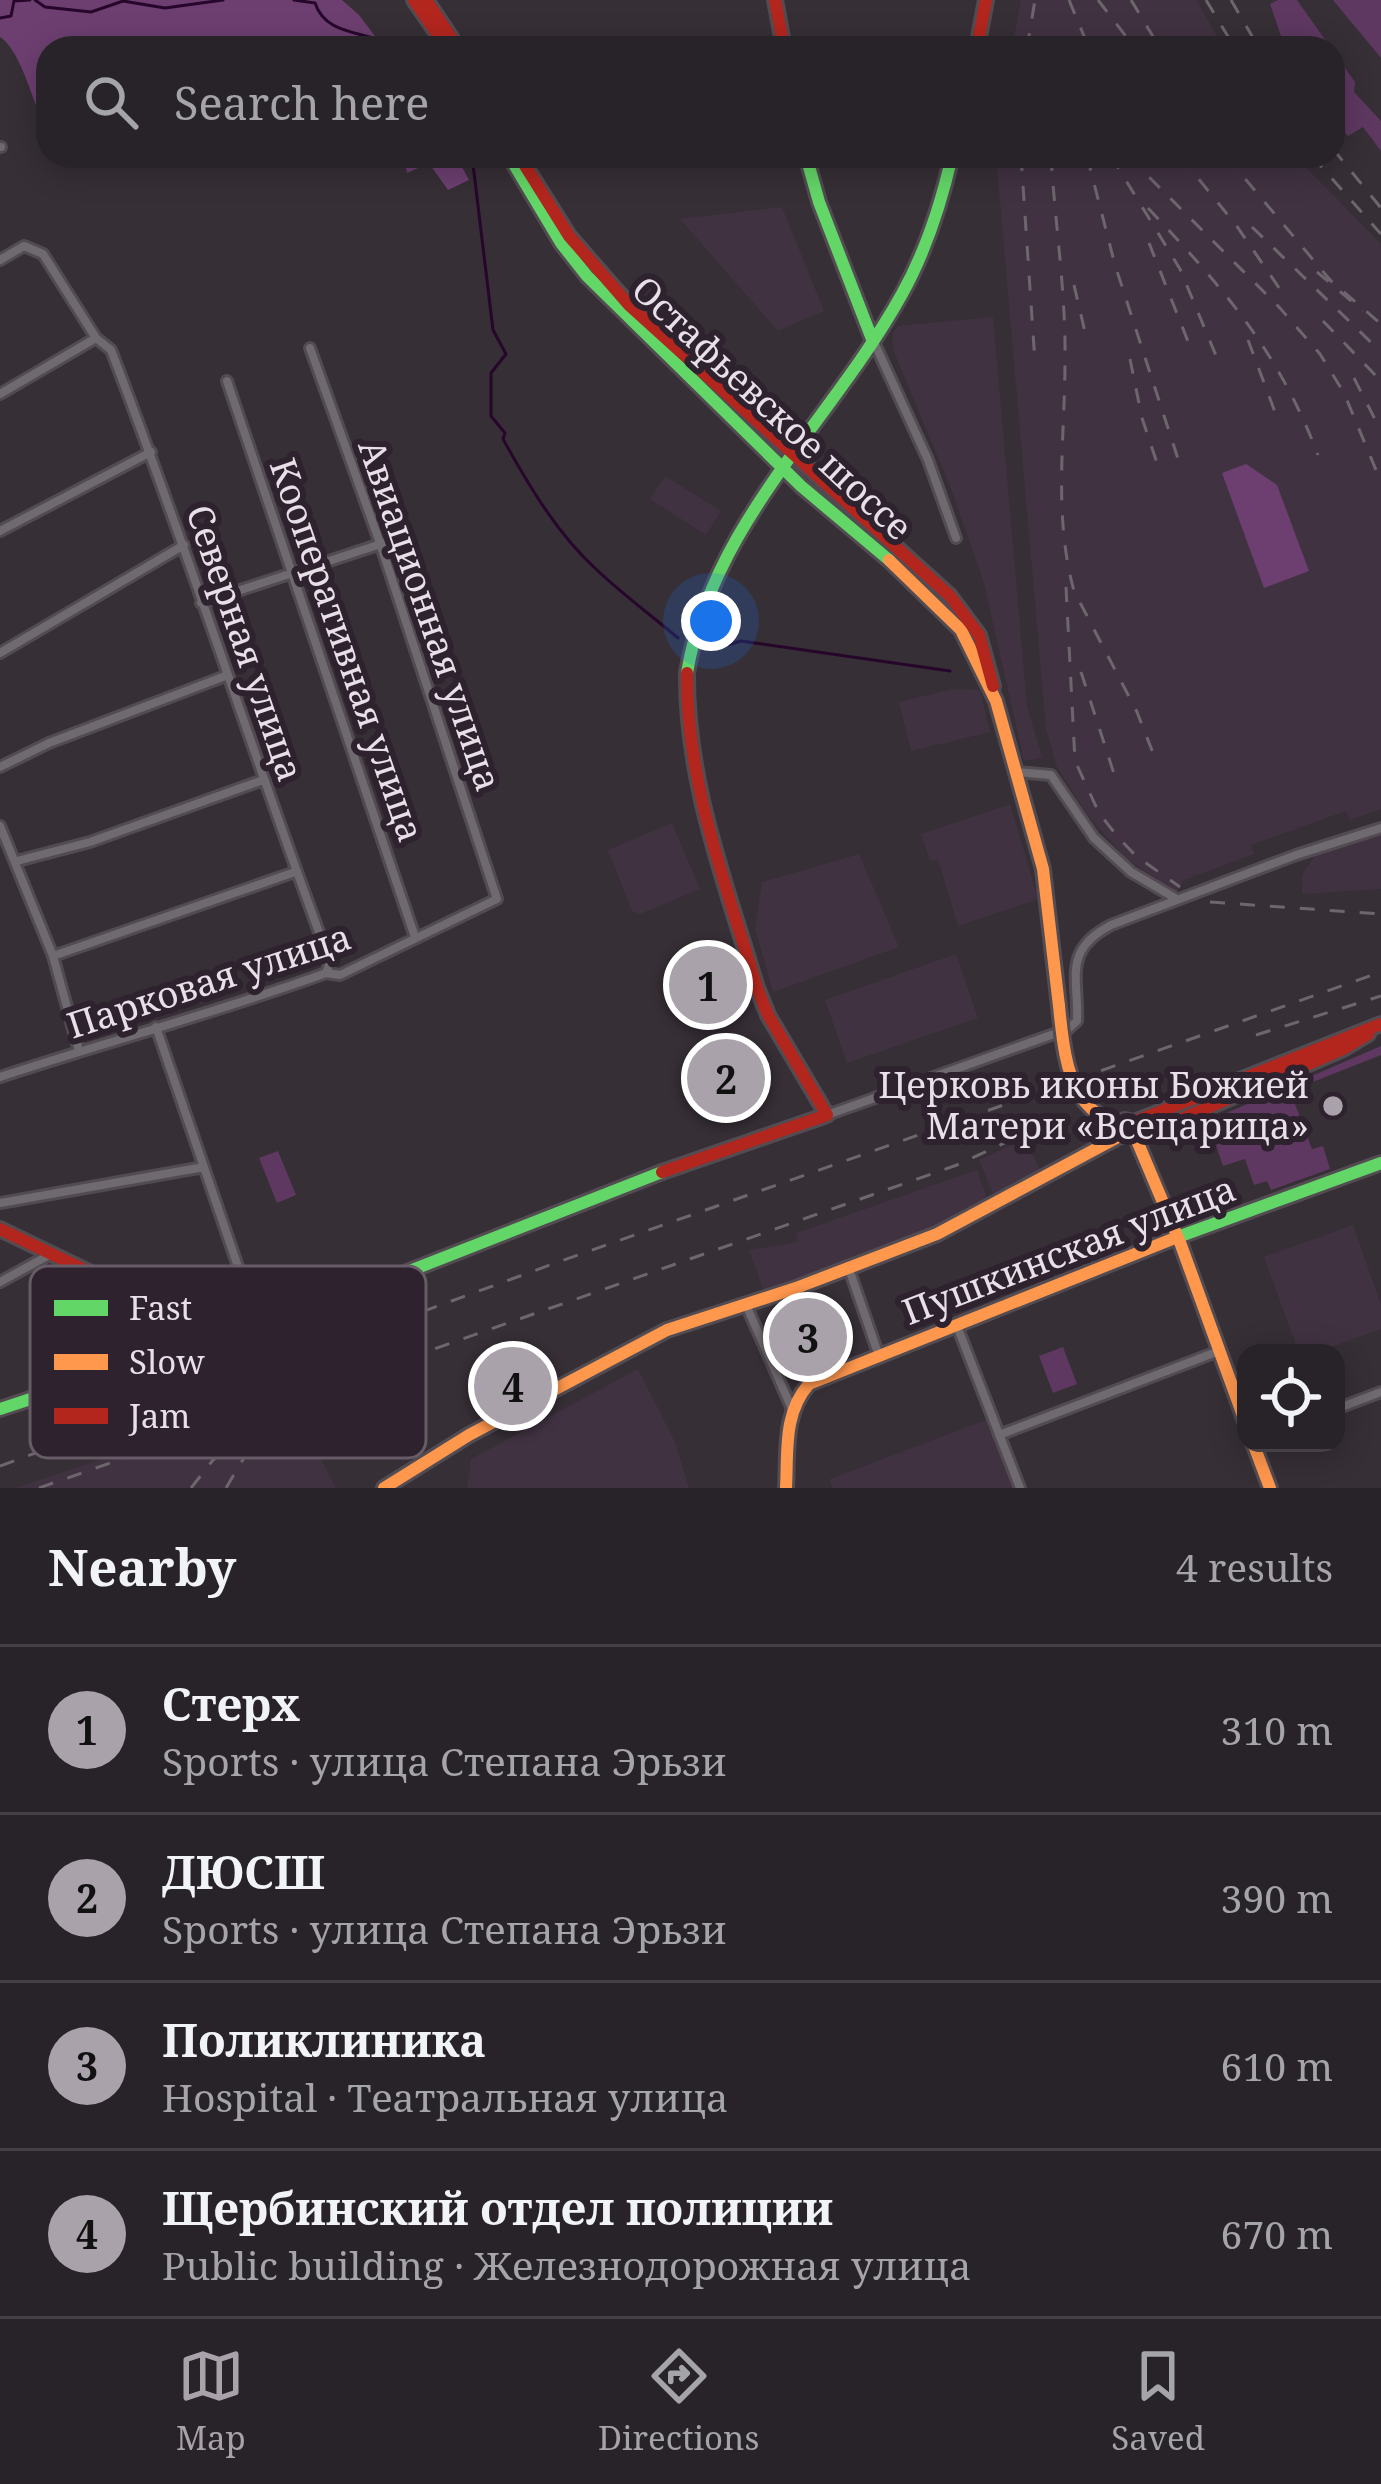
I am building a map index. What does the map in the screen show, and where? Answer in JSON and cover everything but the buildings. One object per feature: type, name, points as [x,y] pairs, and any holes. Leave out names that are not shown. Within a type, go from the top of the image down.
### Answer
[{"type":"main road","points":[[414,0],[439,36]]},
{"type":"main road","points":[[426,0],[450,36]]},
{"type":"main road","points":[[775,0],[782,36]]},
{"type":"main road","points":[[979,36],[986,0]]},
{"type":"main road","name":"Остафьевское шоссе","points":[[515,168],[587,276],[941,605],[969,645],[996,701],[1017,772],[1049,909],[1065,1064],[1073,1088],[1091,1111],[1112,1124],[1156,1130],[1325,1057],[1381,1025]]},
{"type":"main road","name":"Остафьевское шоссе","points":[[526,168],[569,236],[607,281],[787,462]]},
{"type":"main road","points":[[809,168],[872,339]]},
{"type":"main road","points":[[416,1266],[826,1115],[768,1016],[757,988],[697,778],[687,714],[690,655],[711,584],[733,542],[893,308],[925,250],[949,168]]},
{"type":"main road","points":[[857,301],[875,312],[893,308]]},
{"type":"main road","points":[[1134,1129],[1381,1025]]},
{"type":"main road","points":[[384,1488],[469,1435],[689,1320],[849,1269],[967,1221],[1120,1136],[1120,1123],[1134,1129],[1237,1400]]},
{"type":"main road","name":"Пушкинская улица","points":[[792,1409],[809,1384],[1177,1237],[1381,1163]]},
{"type":"main road","points":[[0,1229],[78,1266]]},
{"type":"main road","points":[[0,1409],[30,1399]]},
{"type":"main road","points":[[786,1488],[792,1409]]},
{"type":"main road","points":[[1256,1452],[1270,1488]]},
{"type":"street","name":"Северная улица","points":[[0,260],[23,246],[43,254],[96,338],[111,350],[330,962],[326,973]]},
{"type":"street","points":[[0,394],[96,338]]},
{"type":"street","points":[[872,339],[928,460],[956,538]]},
{"type":"street","name":"Авиационная улица","points":[[310,349],[380,543],[497,899]]},
{"type":"street","name":"Кооперативная улица","points":[[227,381],[416,937]]},
{"type":"street","points":[[0,531],[151,452]]},
{"type":"street","points":[[201,603],[393,540]]},
{"type":"street","points":[[0,653],[184,545]]},
{"type":"street","points":[[0,767],[49,742],[228,675]]},
{"type":"street","points":[[1017,772],[1052,775],[1094,838],[1131,872],[1176,899]]},
{"type":"street","points":[[16,861],[90,842],[263,780]]},
{"type":"street","points":[[0,826],[53,956],[79,1051]]},
{"type":"street","points":[[826,1115],[1061,1033],[1077,1021],[1076,960],[1091,937],[1111,925],[1381,829]]},
{"type":"street","points":[[53,956],[296,872]]},
{"type":"street","name":"Парковая улица","points":[[0,1077],[156,1026],[220,1011],[326,973],[340,975],[497,899]]},
{"type":"street","points":[[156,1026],[238,1266]]},
{"type":"street","points":[[0,1203],[204,1166]]},
{"type":"street","points":[[0,1282],[52,1253]]},
{"type":"street","points":[[849,1269],[880,1356]]},
{"type":"street","points":[[745,1304],[792,1409]]},
{"type":"street","points":[[957,1326],[1020,1488]]},
{"type":"street","points":[[999,1436],[1219,1351]]},
{"type":"street","points":[[1345,1406],[1381,1392]]},
{"type":"shaded area","points":[[0,0],[342,0],[375,36],[36,36],[36,103],[21,66],[0,37]]},
{"type":"shaded area","points":[[1021,0],[1196,0],[1217,36],[1014,36]]},
{"type":"shaded area","points":[[1297,0],[1322,36],[1281,36],[1270,4]]},
{"type":"shaded area","points":[[1333,0],[1381,0],[1381,58]]},
{"type":"shaded area","points":[[1345,68],[1355,82],[1354,92],[1381,121],[1381,151],[1363,127],[1348,136]]},
{"type":"shaded area","points":[[433,168],[462,168],[469,180],[448,190]]},
{"type":"shaded area","points":[[997,168],[1307,168],[1381,244],[1381,809],[1350,820],[1346,811],[1251,845],[1254,854],[1184,880],[1177,892],[1127,859],[1087,815],[1057,767],[1046,729]]},
{"type":"shaded area","points":[[782,207],[824,311],[778,331],[680,219]]},
{"type":"shaded area","points":[[993,317],[1027,706],[1042,757],[1024,761],[984,583],[894,352],[892,334],[898,326]]},
{"type":"shaded area","points":[[1246,464],[1277,485],[1309,571],[1264,588],[1222,473]]},
{"type":"shaded area","points":[[665,476],[721,511],[706,535],[650,499]]},
{"type":"shaded area","points":[[952,689],[980,690],[990,732],[911,751],[899,702]]},
{"type":"shaded area","points":[[1010,804],[1038,899],[958,926],[938,859],[930,861],[921,834]]},
{"type":"shaded area","points":[[672,823],[700,889],[640,914],[632,911],[608,850]]},
{"type":"shaded area","points":[[1381,833],[1381,889],[1302,894],[1302,875],[1317,852]]},
{"type":"shaded area","points":[[859,854],[899,947],[773,992],[755,928],[762,882]]},
{"type":"shaded area","points":[[956,954],[978,1018],[847,1063],[825,1000]]},
{"type":"shaded area","points":[[1381,1046],[1381,1055],[1290,1091],[1312,1149],[1323,1146],[1330,1169],[1271,1190],[1267,1181],[1254,1185],[1245,1159],[1223,1166],[1208,1121]]},
{"type":"shaded area","points":[[1024,1139],[1042,1173],[996,1201],[979,1160]]},
{"type":"shaded area","points":[[278,1151],[296,1195],[277,1203],[259,1158]]},
{"type":"shaded area","points":[[977,1170],[989,1204],[939,1230],[763,1289],[749,1250],[798,1242],[796,1233]]},
{"type":"shaded area","points":[[1353,1225],[1381,1305],[1381,1329],[1339,1344],[1296,1344],[1264,1257]]},
{"type":"shaded area","points":[[1063,1347],[1077,1384],[1053,1393],[1039,1356]]},
{"type":"shaded area","points":[[638,1369],[675,1442],[689,1488],[467,1488],[471,1459]]},
{"type":"shaded area","points":[[986,1420],[1015,1488],[832,1488],[830,1479]]},
{"type":"shaded area","points":[[105,1458],[321,1458],[336,1488],[15,1488]]},
{"type":"waterway","points":[[0,18],[11,16],[14,1],[30,0]]},
{"type":"waterway","points":[[35,0],[45,7],[91,12],[123,1],[165,8],[223,0]]},
{"type":"waterway","points":[[294,0],[315,3],[338,28],[365,36]]},
{"type":"waterway","points":[[473,168],[493,330],[506,354],[491,373],[491,416],[505,433],[503,439],[533,491],[569,541],[678,638]]},
{"type":"waterway","points":[[728,645],[741,641],[950,671]]},
{"type":"railway","points":[[1029,36],[1035,0]]},
{"type":"railway","points":[[1069,0],[1084,36]]},
{"type":"railway","points":[[1098,0],[1126,36]]},
{"type":"railway","points":[[1131,0],[1153,36]]},
{"type":"railway","points":[[1206,0],[1228,36]]},
{"type":"railway","points":[[1231,0],[1252,36]]},
{"type":"railway","points":[[1345,164],[1381,208]]},
{"type":"railway","points":[[1022,168],[1035,362]]},
{"type":"railway","points":[[1052,168],[1065,334],[1062,505],[1068,562],[1074,591],[1153,753]]},
{"type":"railway","points":[[1090,168],[1115,265],[1180,465]]},
{"type":"railway","points":[[1118,168],[1180,269],[1217,358]]},
{"type":"railway","points":[[1140,168],[1320,354],[1344,393],[1381,482]]},
{"type":"railway","points":[[1190,168],[1284,295]]},
{"type":"railway","points":[[1236,168],[1331,281],[1381,324]]},
{"type":"railway","points":[[1323,168],[1381,234]]},
{"type":"railway","points":[[1148,208],[1247,322],[1285,384],[1318,455]]},
{"type":"railway","points":[[1252,227],[1381,352]]},
{"type":"railway","points":[[1149,243],[1193,354]]},
{"type":"railway","points":[[1317,272],[1363,311]]},
{"type":"railway","points":[[1074,285],[1085,332]]},
{"type":"railway","points":[[1323,321],[1381,381]]},
{"type":"railway","points":[[1248,340],[1275,412]]},
{"type":"railway","points":[[1130,359],[1160,472]]},
{"type":"railway","points":[[1354,378],[1381,431]]},
{"type":"railway","points":[[1066,587],[1075,761],[1099,813],[1117,836],[1180,887]]},
{"type":"railway","points":[[1081,672],[1118,786]]},
{"type":"railway","points":[[1210,902],[1381,914]]},
{"type":"railway","points":[[426,1310],[1381,972]]},
{"type":"railway","points":[[1256,1035],[1381,996]]},
{"type":"railway","points":[[426,1352],[957,1165],[1052,1121]]},
{"type":"railway","points":[[0,1466],[30,1455]]},
{"type":"railway","points":[[39,1488],[124,1458]]},
{"type":"railway","points":[[191,1488],[215,1458]]},
{"type":"railway","points":[[226,1488],[244,1458]]},
{"type":"traffic: fast","points":[[516,168],[561,243],[587,276],[801,486],[889,560]]},
{"type":"traffic: fast","points":[[809,168],[872,339]]},
{"type":"traffic: fast","points":[[687,673],[721,568],[777,475],[873,341],[911,278],[949,168]]},
{"type":"traffic: fast","points":[[1175,1238],[1381,1163]]},
{"type":"traffic: fast","points":[[422,1266],[662,1172]]},
{"type":"traffic: fast","points":[[0,1409],[30,1399]]},
{"type":"traffic: slow","points":[[889,560],[961,630],[996,701],[1043,869],[1059,1006]]},
{"type":"traffic: slow","points":[[1059,1006],[1065,1055],[1079,1093],[1107,1119],[1156,1130]]},
{"type":"traffic: slow","points":[[1134,1122],[1135,1136],[1237,1399]]},
{"type":"traffic: slow","points":[[384,1488],[469,1435],[667,1330],[796,1288],[937,1234],[1120,1136],[1135,1136]]},
{"type":"traffic: slow","points":[[786,1488],[791,1420],[809,1384],[1175,1238]]},
{"type":"traffic: slow","points":[[1256,1452],[1270,1488]]},
{"type":"traffic: jam","points":[[414,0],[439,36]]},
{"type":"traffic: jam","points":[[426,0],[450,36]]},
{"type":"traffic: jam","points":[[775,0],[782,36]]},
{"type":"traffic: jam","points":[[979,36],[986,0]]},
{"type":"traffic: jam","points":[[526,168],[569,236],[629,305],[950,596],[979,635],[993,686]]},
{"type":"traffic: jam","points":[[662,1172],[827,1115],[757,988],[701,794],[688,714],[687,673]]},
{"type":"traffic: jam","points":[[1118,1131],[1125,1120],[1134,1122],[1381,1024]]},
{"type":"traffic: jam","points":[[1156,1130],[1368,1034]]},
{"type":"traffic: jam","points":[[0,1229],[76,1266]]},
{"type":"place","name":"Стерх","points":[[708,985]]},
{"type":"place","name":"ДЮСШ","points":[[726,1078]]},
{"type":"place","name":"Церковь иконы Божией Матери «Всецарица»","points":[[1333,1106]]},
{"type":"place","name":"Поликлиника","points":[[808,1337]]},
{"type":"place","name":"Щербинский отдел полиции","points":[[513,1386]]}]
